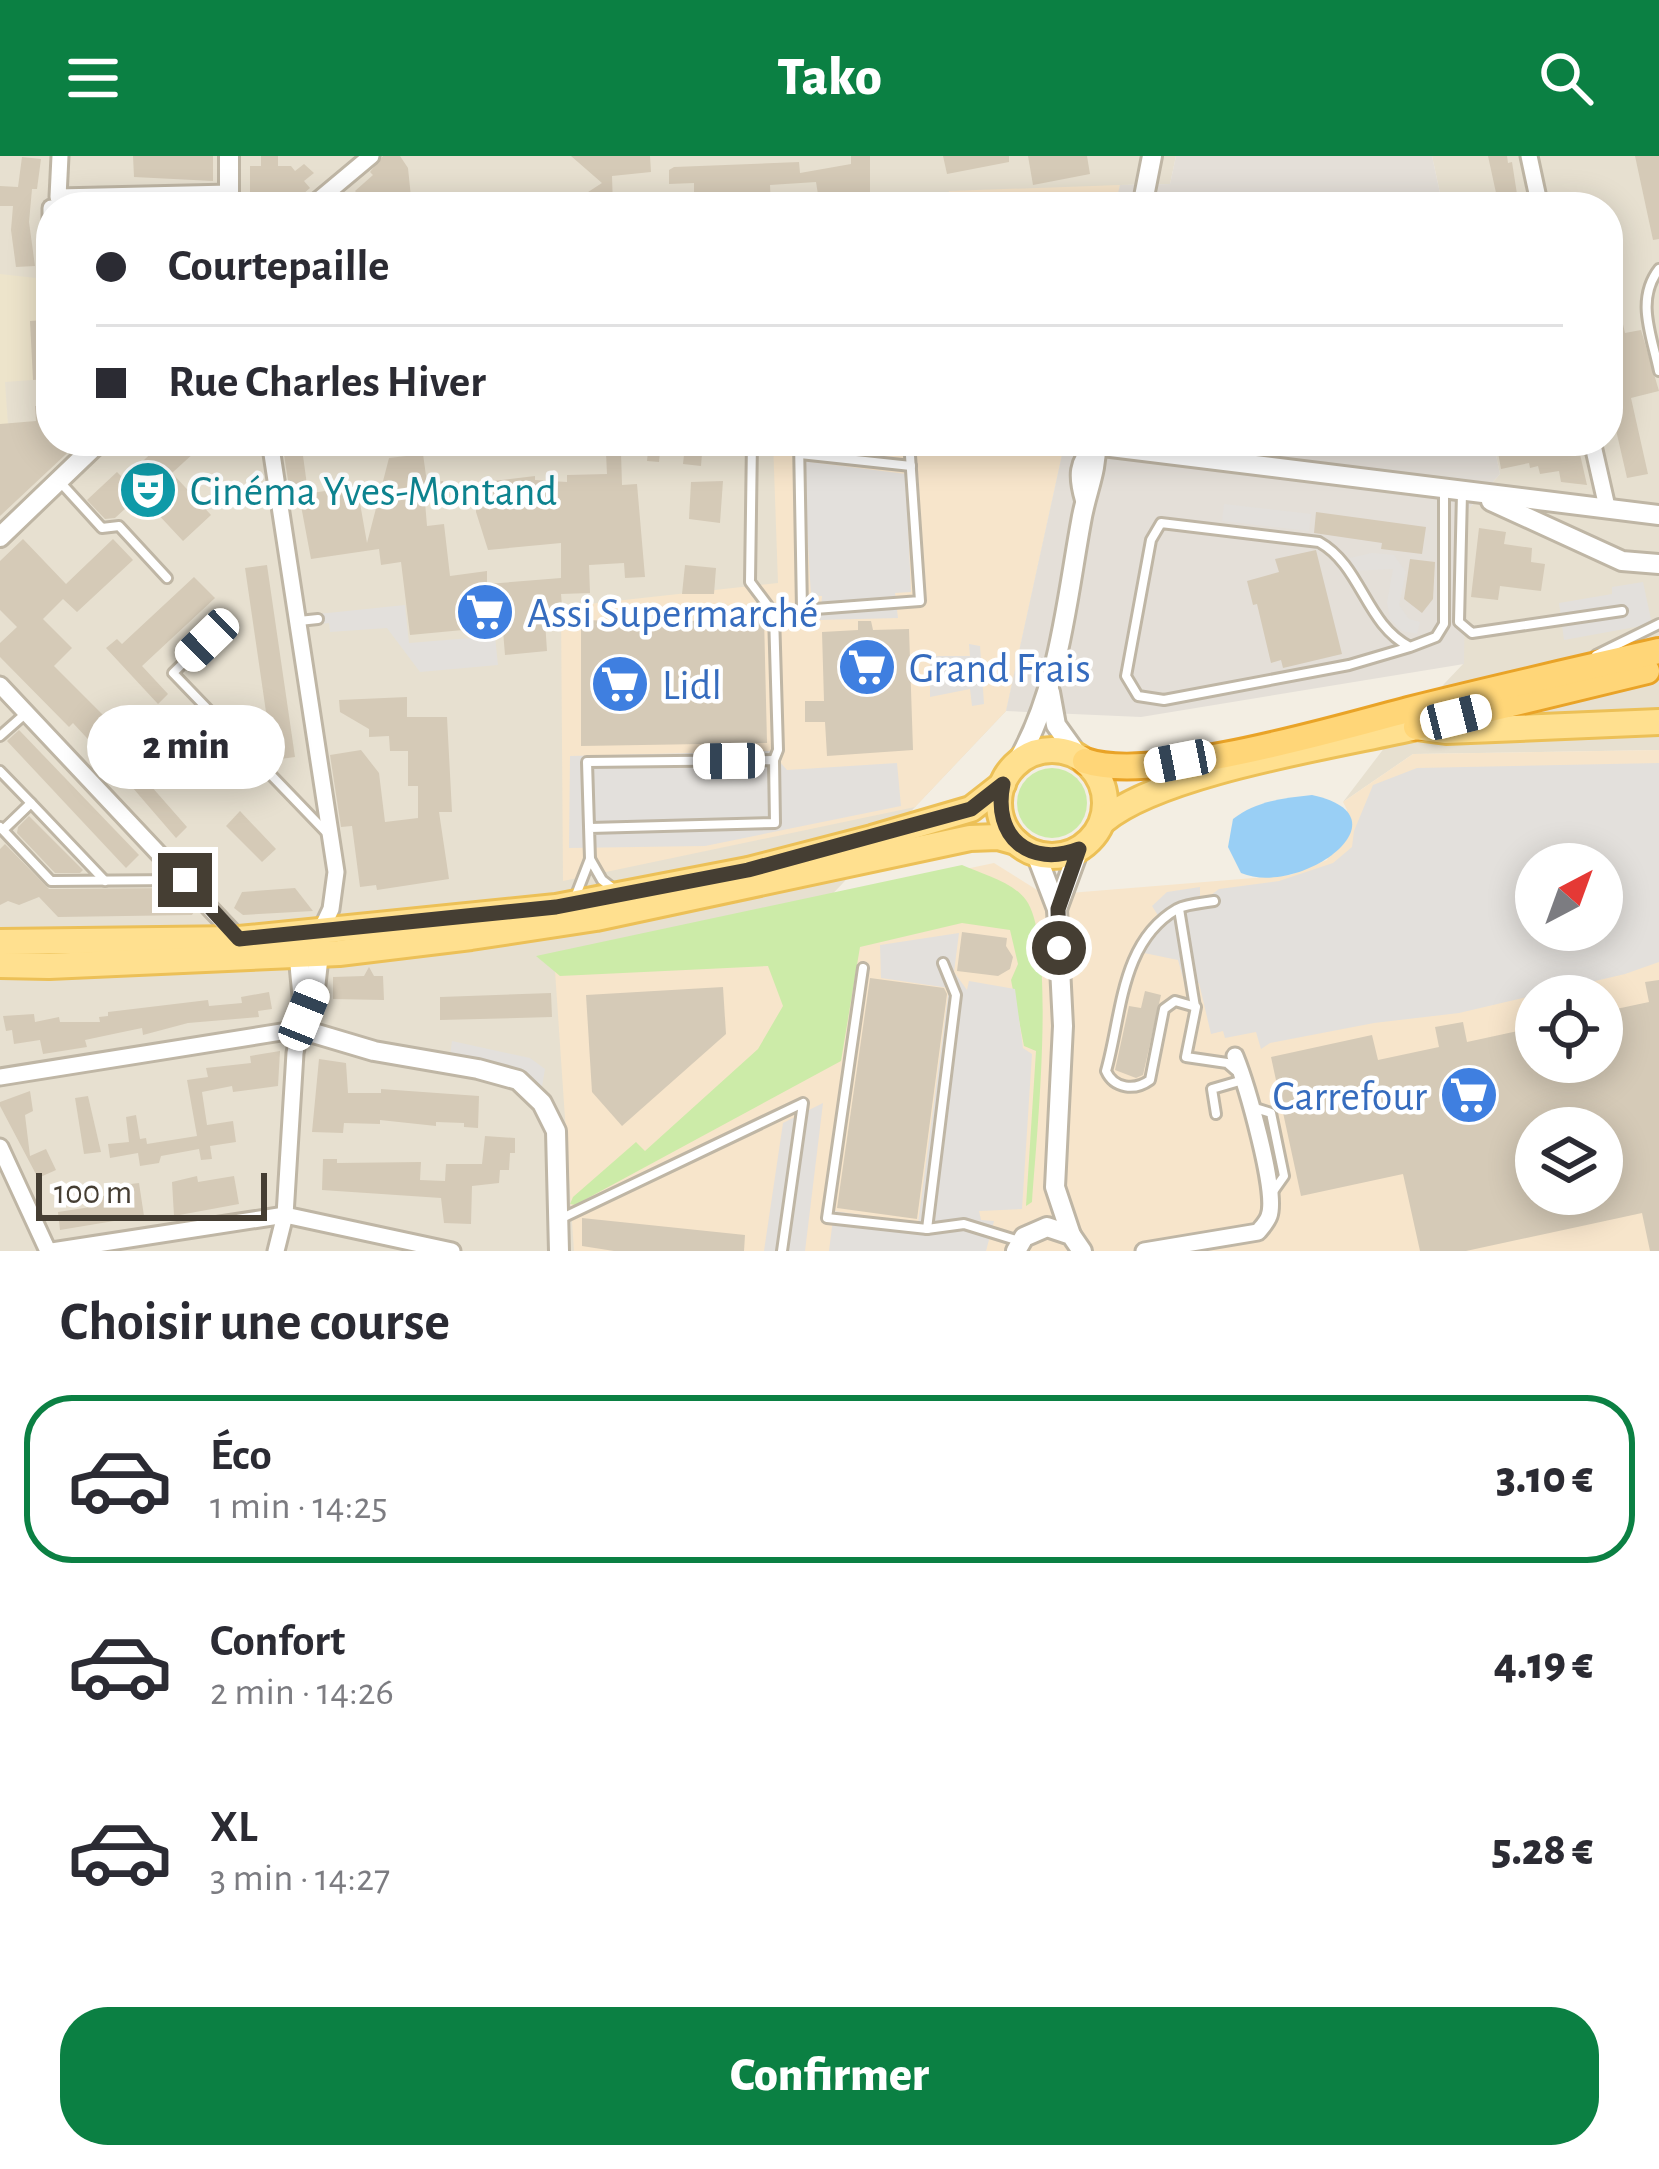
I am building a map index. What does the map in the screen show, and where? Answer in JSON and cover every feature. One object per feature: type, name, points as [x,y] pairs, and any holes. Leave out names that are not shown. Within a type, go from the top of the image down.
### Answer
[{"type":"highway","points":[[1082,759],[1106,768],[1142,768],[1348,727],[1659,651]]},
{"type":"highway","points":[[1416,727],[1659,668]]},
{"type":"main road","points":[[1102,821],[1142,797],[1223,771],[1416,727],[1446,731],[1659,722]]},
{"type":"main road","points":[[0,942],[314,941],[621,895],[748,870],[971,809],[1010,774],[1047,750],[1082,759],[1103,788],[1102,821],[1094,838],[1079,849],[1050,856],[998,837],[970,838],[596,918],[49,966],[0,964]]},
{"type":"main road","points":[[1010,774],[1001,815],[1026,848]]},
{"type":"street","points":[[56,192],[60,156]]},
{"type":"street","points":[[229,192],[230,156]]},
{"type":"street","points":[[328,192],[371,156]]},
{"type":"street","points":[[1145,192],[1152,156]]},
{"type":"street","points":[[1529,156],[1537,192]]},
{"type":"street","points":[[0,537],[85,456]]},
{"type":"street","points":[[272,456],[336,872],[332,908],[314,941],[298,988],[302,1022],[295,1053],[285,1215],[275,1251]]},
{"type":"street","points":[[1010,774],[1049,692],[1085,500],[1079,478],[1085,456]]},
{"type":"street","points":[[1187,456],[1659,515]]},
{"type":"street","points":[[1595,456],[1607,508]]},
{"type":"street","points":[[1459,491],[1622,561],[1659,564]]},
{"type":"street","points":[[1585,505],[1582,526],[1591,548]]},
{"type":"street","points":[[0,685],[239,939]]},
{"type":"street","points":[[1049,692],[1056,725],[1082,759]]},
{"type":"street","points":[[1026,848],[1058,909]]},
{"type":"street","points":[[1077,1243],[1055,1187],[1064,1026],[1058,909],[1079,849]]},
{"type":"street","points":[[0,1077],[302,1022],[374,1051],[518,1080],[542,1103],[556,1131],[559,1251]]},
{"type":"street","points":[[1144,1251],[1258,1232],[1269,1216],[1271,1194],[1235,1056]]},
{"type":"street","points":[[0,1147],[50,1251],[285,1215],[452,1251]]},
{"type":"street","points":[[1024,1241],[1055,1187]]},
{"type":"street","points":[[1024,1241],[1047,1227],[1077,1243]]},
{"type":"lane","points":[[1659,269],[1645,294],[1659,371]]},
{"type":"lane","points":[[590,828],[775,823],[774,614],[750,582],[752,456]]},
{"type":"lane","points":[[800,456],[802,610],[920,601],[910,456]]},
{"type":"lane","points":[[818,456],[910,466]]},
{"type":"lane","points":[[1229,462],[1230,456]]},
{"type":"lane","points":[[59,481],[102,528],[119,526],[167,578]]},
{"type":"lane","points":[[1459,491],[1459,622],[1472,633],[1622,611]]},
{"type":"lane","points":[[1409,647],[1390,637],[1337,552],[1319,542],[1161,523],[1151,540],[1126,676],[1138,696],[1164,700],[1349,664],[1409,647],[1436,637],[1444,625],[1459,491]]},
{"type":"lane","points":[[297,621],[318,619]]},
{"type":"lane","points":[[1568,672],[1659,623]]},
{"type":"lane","points":[[207,640],[172,673],[331,837]]},
{"type":"lane","points":[[0,736],[26,713]]},
{"type":"lane","points":[[571,904],[590,859],[587,762],[774,760]]},
{"type":"lane","points":[[0,771],[105,880]]},
{"type":"lane","points":[[31,803],[1,828],[51,881],[185,880]]},
{"type":"lane","points":[[590,859],[602,880],[621,895]]},
{"type":"lane","points":[[1196,1007],[1175,1000],[1164,1009],[1150,1080],[1131,1087],[1110,1079],[1106,1071],[1139,946],[1179,908],[1214,901]]},
{"type":"lane","points":[[1179,908],[1196,1007],[1186,1057],[1227,1063],[1244,1078],[1212,1089],[1216,1114]]},
{"type":"lane","points":[[927,1229],[956,995],[943,963]]},
{"type":"lane","points":[[863,968],[827,1218],[927,1229],[964,1224],[1024,1241]]},
{"type":"lane","points":[[556,1221],[802,1103],[782,1251]]},
{"type":"shaded area","points":[[0,156],[1176,156],[1170,184],[1120,185],[1118,192],[36,192],[36,456],[1062,456],[1006,711],[806,922],[615,1251],[0,1251]]},
{"type":"shaded area","points":[[1176,156],[1432,156],[1440,192],[1118,192],[1120,185],[1170,184]]},
{"type":"shaded area","points":[[1432,156],[1659,156],[1659,750],[1413,754],[1343,802],[1388,743],[1463,664],[1466,512],[1500,474],[1496,456],[1623,456],[1623,192],[1440,192]]},
{"type":"shaded area","points":[[1120,185],[1118,192],[949,191]]},
{"type":"shaded area","points":[[0,274],[36,278],[36,380],[5,382],[10,455],[0,456]]},
{"type":"shaded area","points":[[774,456],[1062,456],[1006,711],[915,807],[563,881],[561,607],[778,583]]},
{"type":"shaded area","points":[[1062,456],[1496,456],[1500,474],[1466,512],[1464,664],[1141,717],[1006,711]]},
{"type":"shaded area","points":[[803,461],[906,474],[911,592],[895,593],[898,618],[820,620],[822,596],[811,596]]},
{"type":"shaded area","points":[[1224,504],[1311,514],[1309,531],[1222,521]]},
{"type":"shaded area","points":[[1394,555],[1406,572],[1399,605],[1409,619],[1420,622],[1417,634],[1402,631],[1390,619],[1387,603],[1393,569],[1353,571],[1350,558]]},
{"type":"shaded area","points":[[1643,582],[1652,624],[1564,640],[1559,603],[1612,594],[1612,587]]},
{"type":"shaded area","points":[[405,605],[409,643],[495,636],[498,665],[420,672],[387,628],[330,632],[329,623],[319,624],[318,614]]},
{"type":"shaded area","points":[[969,644],[980,646],[984,704],[972,706],[970,689],[930,697],[930,656],[970,656]]},
{"type":"shaded area","points":[[1659,750],[1659,1251],[574,1251],[554,956],[994,863],[1045,895],[1290,875],[1327,860],[1347,810],[1343,802],[1413,754]]},
{"type":"shaded area","points":[[770,751],[787,770],[897,763],[901,806],[705,846],[569,848],[570,756]]},
{"type":"shaded area","points":[[1659,763],[1659,962],[1621,975],[1515,975],[1515,1000],[1270,1043],[1261,1049],[1256,1032],[1225,1038],[1223,1031],[1211,1034],[1199,983],[1185,985],[1178,960],[1144,953],[1159,917],[1152,906],[1167,892],[1200,887],[1200,911],[1219,889],[1279,881],[1333,863],[1352,847],[1373,785],[1417,768]]},
{"type":"shaded area","points":[[959,933],[954,972],[967,990],[969,981],[1015,989],[1023,1048],[1032,1054],[1022,1209],[979,1211],[981,1220],[994,1221],[986,1251],[829,1251],[834,1211],[918,1223],[949,988],[881,978],[880,945]]},
{"type":"shaded area","points":[[452,1041],[530,1058],[545,1069],[542,1087],[513,1068],[450,1057]]},
{"type":"shaded area","points":[[823,1103],[805,1251],[764,1251],[783,1123]]},
{"type":"green space","points":[[1052,768],[1077,778],[1087,803],[1077,828],[1052,838],[1027,828],[1017,803],[1027,778]]},
{"type":"green space","points":[[962,865],[1020,894],[1035,923],[1043,999],[1032,1202],[1026,1206],[1036,1051],[1024,1046],[1011,980],[1018,964],[1010,930],[962,923],[860,947],[841,1061],[570,1204],[636,1142],[645,1151],[758,1049],[783,1006],[768,966],[560,976],[536,956]]},
{"type":"water","points":[[1312,795],[1340,806],[1352,820],[1349,836],[1336,852],[1291,874],[1265,878],[1241,873],[1228,847],[1233,819],[1261,804]]},
{"type":"building","points":[[133,156],[213,156],[213,181],[134,177]]},
{"type":"building","points":[[261,156],[278,156],[278,166],[291,166],[295,171],[304,164],[314,173],[304,181],[310,188],[305,192],[250,192],[250,166],[261,166]]},
{"type":"building","points":[[383,156],[400,156],[408,168],[410,192],[356,192],[373,175],[370,172]]},
{"type":"building","points":[[571,156],[650,156],[651,172],[612,176],[613,192],[588,192],[602,183]]},
{"type":"building","points":[[851,156],[870,156],[870,192],[818,192],[816,182],[770,185],[770,192],[694,192],[694,183],[669,184],[669,170],[674,167],[799,162],[800,173],[851,164]]},
{"type":"building","points":[[943,156],[1009,156],[1009,162],[947,174]]},
{"type":"building","points":[[1028,156],[1087,156],[1090,174],[1033,185]]},
{"type":"building","points":[[1488,156],[1507,156],[1517,192],[1496,192]]},
{"type":"building","points":[[1635,156],[1659,156],[1659,239],[1653,240]]},
{"type":"building","points":[[22,157],[41,159],[29,222],[35,266],[16,267],[13,206],[0,206],[0,186],[18,187]]},
{"type":"building","points":[[30,321],[36,321],[36,380],[33,380]]},
{"type":"building","points":[[1623,324],[1625,333],[1641,330],[1659,391],[1631,398],[1648,474],[1627,478],[1622,456]]},
{"type":"building","points":[[36,421],[36,456],[64,456],[0,516],[0,424]]},
{"type":"building","name":"Cinéma Yves-Montand","points":[[148,456],[191,456],[172,473],[211,515],[183,541],[140,495],[115,518],[105,519],[87,500],[117,472],[124,479]]},
{"type":"building","points":[[284,456],[303,456],[307,485],[289,487]]},
{"type":"building","points":[[423,456],[427,483],[443,481],[442,500],[425,502],[427,526],[444,524],[450,576],[487,571],[487,584],[561,578],[561,543],[488,550],[476,512],[477,483],[535,476],[535,480],[567,482],[567,475],[607,474],[606,456],[621,456],[622,485],[637,484],[645,577],[625,578],[624,563],[589,565],[590,593],[561,594],[563,619],[545,621],[547,651],[505,655],[503,631],[484,632],[484,628],[410,635],[401,562],[381,565],[379,549],[311,559],[299,495],[357,486],[367,543],[389,458]]},
{"type":"building","points":[[684,456],[702,456],[701,466],[683,464]]},
{"type":"building","points":[[1499,456],[1580,456],[1587,485],[1561,482],[1559,471],[1540,474],[1538,466],[1530,468],[1529,463],[1501,469]]},
{"type":"building","points":[[723,481],[720,523],[689,519],[691,482]]},
{"type":"building","points":[[1316,512],[1426,527],[1422,554],[1314,533]]},
{"type":"building","points":[[1479,528],[1506,532],[1504,544],[1532,548],[1531,562],[1545,564],[1541,591],[1500,586],[1498,600],[1471,597]]},
{"type":"building","points":[[23,539],[66,584],[113,539],[133,560],[77,612],[63,599],[43,619],[72,648],[54,666],[129,741],[119,750],[137,770],[145,762],[160,778],[151,786],[187,827],[176,838],[126,780],[121,784],[107,769],[111,764],[73,723],[69,727],[0,657],[0,643],[17,627],[0,610],[0,561]]},
{"type":"building","points":[[1316,550],[1342,654],[1283,668],[1281,660],[1271,663],[1247,581],[1279,572],[1275,559]]},
{"type":"building","points":[[1410,559],[1435,562],[1433,599],[1422,613],[1404,599]]},
{"type":"building","points":[[267,565],[295,757],[273,760],[245,568]]},
{"type":"building","points":[[685,565],[716,568],[714,594],[682,594]]},
{"type":"building","points":[[194,577],[215,598],[142,666],[168,694],[158,704],[106,648],[117,639],[122,644]]},
{"type":"building","points":[[764,617],[767,743],[581,746],[581,620]]},
{"type":"building","name":"Grand Frais","points":[[858,621],[871,621],[873,630],[909,629],[913,750],[827,756],[825,722],[805,722],[805,701],[824,701],[822,632],[858,630]]},
{"type":"building","points":[[407,697],[407,717],[447,717],[452,812],[439,812],[449,879],[377,890],[376,885],[360,887],[352,826],[341,827],[330,755],[361,750],[379,773],[385,822],[418,818],[418,786],[408,786],[408,751],[390,751],[389,736],[369,737],[369,729],[340,712],[339,700]]},
{"type":"building","points":[[19,730],[139,855],[126,868],[7,741]]},
{"type":"building","points":[[240,811],[276,849],[262,862],[226,826]]},
{"type":"building","points":[[29,816],[83,870],[80,873],[55,873],[17,833]]},
{"type":"building","points":[[5,844],[49,889],[175,888],[195,910],[192,915],[58,917],[39,897],[19,905],[8,901],[0,905],[0,849]]},
{"type":"building","points":[[295,888],[313,911],[243,915],[234,908],[242,892]]},
{"type":"building","points":[[962,932],[1007,938],[1013,957],[1010,969],[998,976],[957,971]]},
{"type":"building","points":[[369,967],[374,976],[383,976],[384,1000],[333,999],[333,977],[364,976]]},
{"type":"building","points":[[870,978],[944,988],[947,994],[917,1219],[837,1208]]},
{"type":"building","name":"Carrefour","points":[[1659,980],[1659,1251],[1650,1251],[1642,1213],[1466,1251],[1420,1251],[1403,1174],[1301,1196],[1271,1057],[1372,1035],[1378,1060],[1439,1047],[1435,1027],[1463,1022],[1467,1042],[1515,1032],[1515,1083],[1623,1083],[1623,1008],[1649,1002],[1645,982]]},
{"type":"building","points":[[723,987],[726,1034],[622,1126],[592,1092],[586,995]]},
{"type":"building","points":[[1145,991],[1161,995],[1143,1075],[1136,1078],[1115,1070],[1129,1006],[1141,1008]]},
{"type":"building","points":[[269,992],[272,1009],[258,1011],[259,1017],[188,1023],[143,1035],[142,1028],[85,1040],[87,1047],[43,1054],[40,1040],[14,1044],[3,1016],[34,1014],[35,1022],[59,1017],[60,1022],[100,1022],[99,1017],[108,1012],[208,1000],[209,1006],[242,1003],[241,997]]},
{"type":"building","points":[[551,993],[552,1017],[440,1020],[440,997]]},
{"type":"building","points":[[280,1051],[278,1086],[233,1092],[232,1086],[202,1092],[207,1125],[233,1121],[236,1142],[210,1146],[212,1159],[201,1160],[199,1149],[161,1156],[159,1163],[140,1166],[138,1153],[110,1158],[108,1144],[129,1142],[126,1117],[136,1115],[140,1139],[146,1138],[147,1144],[197,1136],[187,1080],[208,1077],[206,1068],[251,1063],[250,1056]]},
{"type":"building","points":[[319,1059],[346,1063],[348,1093],[381,1093],[381,1089],[479,1096],[478,1128],[464,1127],[464,1123],[436,1122],[436,1126],[380,1120],[380,1124],[344,1123],[343,1133],[312,1132]]},
{"type":"building","points":[[30,1091],[33,1111],[25,1115],[30,1156],[46,1149],[56,1170],[38,1178],[0,1106]]},
{"type":"building","points":[[88,1096],[101,1152],[84,1154],[75,1098]]},
{"type":"building","points":[[485,1136],[515,1138],[515,1153],[510,1153],[509,1170],[500,1170],[499,1183],[472,1186],[471,1224],[444,1223],[441,1198],[322,1190],[323,1159],[421,1162],[420,1180],[445,1181],[446,1164],[482,1164]]},
{"type":"building","points":[[197,1176],[198,1182],[234,1176],[239,1204],[174,1216],[172,1182]]},
{"type":"building","points":[[139,1183],[144,1216],[60,1230],[58,1212],[97,1206],[96,1197],[124,1193],[122,1185]]},
{"type":"building","points":[[582,1218],[745,1235],[744,1251],[614,1251],[582,1246]]},
{"type":"place","name":"Cinéma Yves-Montand","points":[[148,490]]},
{"type":"place","name":"Assi Supermarché","points":[[485,612]]},
{"type":"place","name":"Grand Frais","points":[[867,667]]},
{"type":"place","name":"Lidl","points":[[620,684]]},
{"type":"place","name":"Carrefour","points":[[1469,1095]]},
{"type":"route","points":[[185,880],[239,939],[531,910],[748,870],[872,838],[971,809],[1003,784],[1001,815],[1016,842],[1050,856],[1079,849],[1058,909],[1059,948]]}]
